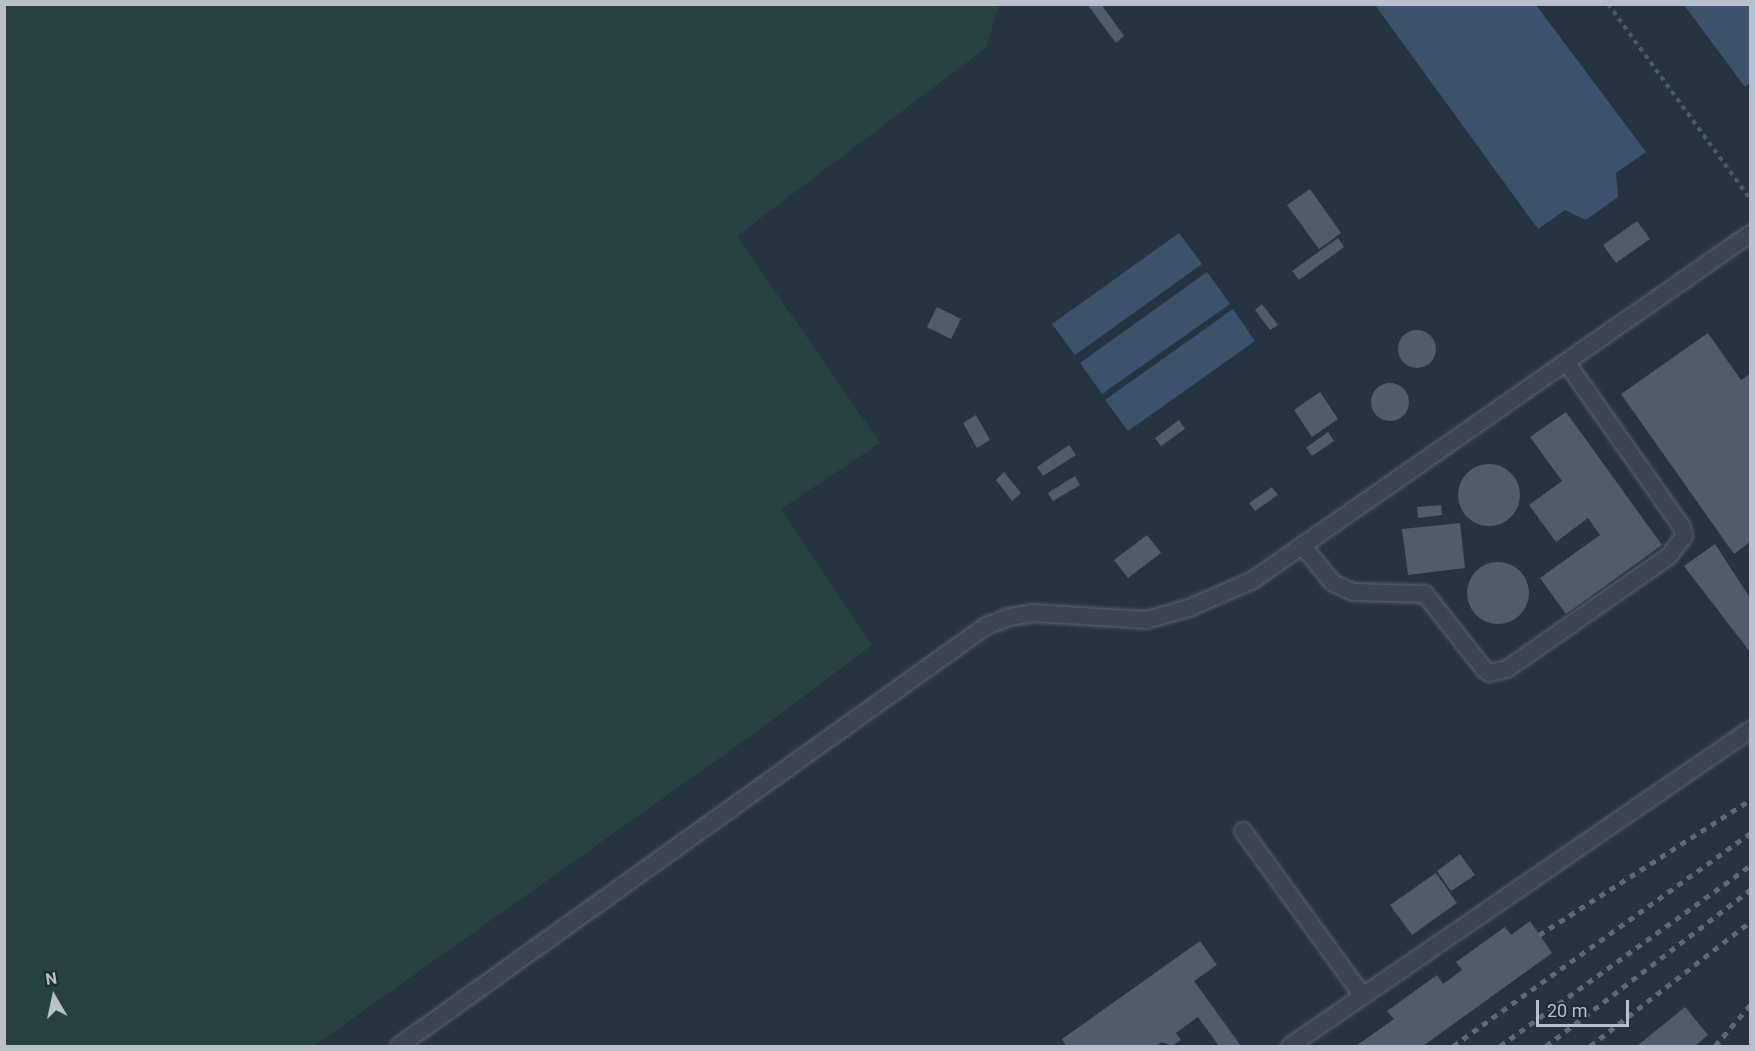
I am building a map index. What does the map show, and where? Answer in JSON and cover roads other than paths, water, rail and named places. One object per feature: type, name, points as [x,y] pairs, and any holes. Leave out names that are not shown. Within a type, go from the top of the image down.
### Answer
[{"type":"lane","points":[[399,1047],[986,626],[1009,617],[1033,613],[1146,620],[1190,609],[1253,580],[1750,234]]},
{"type":"lane","points":[[1302,545],[1333,583],[1353,592],[1425,594],[1489,673],[1507,669],[1545,643],[1669,556],[1684,537],[1682,527],[1566,362]]},
{"type":"lane","points":[[1290,1047],[1750,730]]},
{"type":"lane","points":[[1243,831],[1363,996]]},
{"type":"water","points":[[1375,5],[1536,5],[1646,152],[1616,173],[1618,197],[1586,220],[1565,210],[1538,229]]},
{"type":"water","points":[[1684,5],[1750,5],[1750,83],[1745,87]]},
{"type":"water","points":[[1179,233],[1202,264],[1075,355],[1052,324]]},
{"type":"water","points":[[1207,272],[1230,304],[1102,394],[1080,363]]},
{"type":"water","points":[[1233,309],[1255,341],[1128,431],[1105,400]]},
{"type":"railway","points":[[1539,935],[1750,800]]},
{"type":"railway","points":[[1453,1046],[1750,833]]},
{"type":"railway","points":[[1500,1046],[1750,866]]},
{"type":"railway","points":[[1546,1046],[1750,890]]},
{"type":"railway","points":[[1590,1046],[1750,922]]},
{"type":"railway","points":[[1715,1046],[1750,1005]]}]
